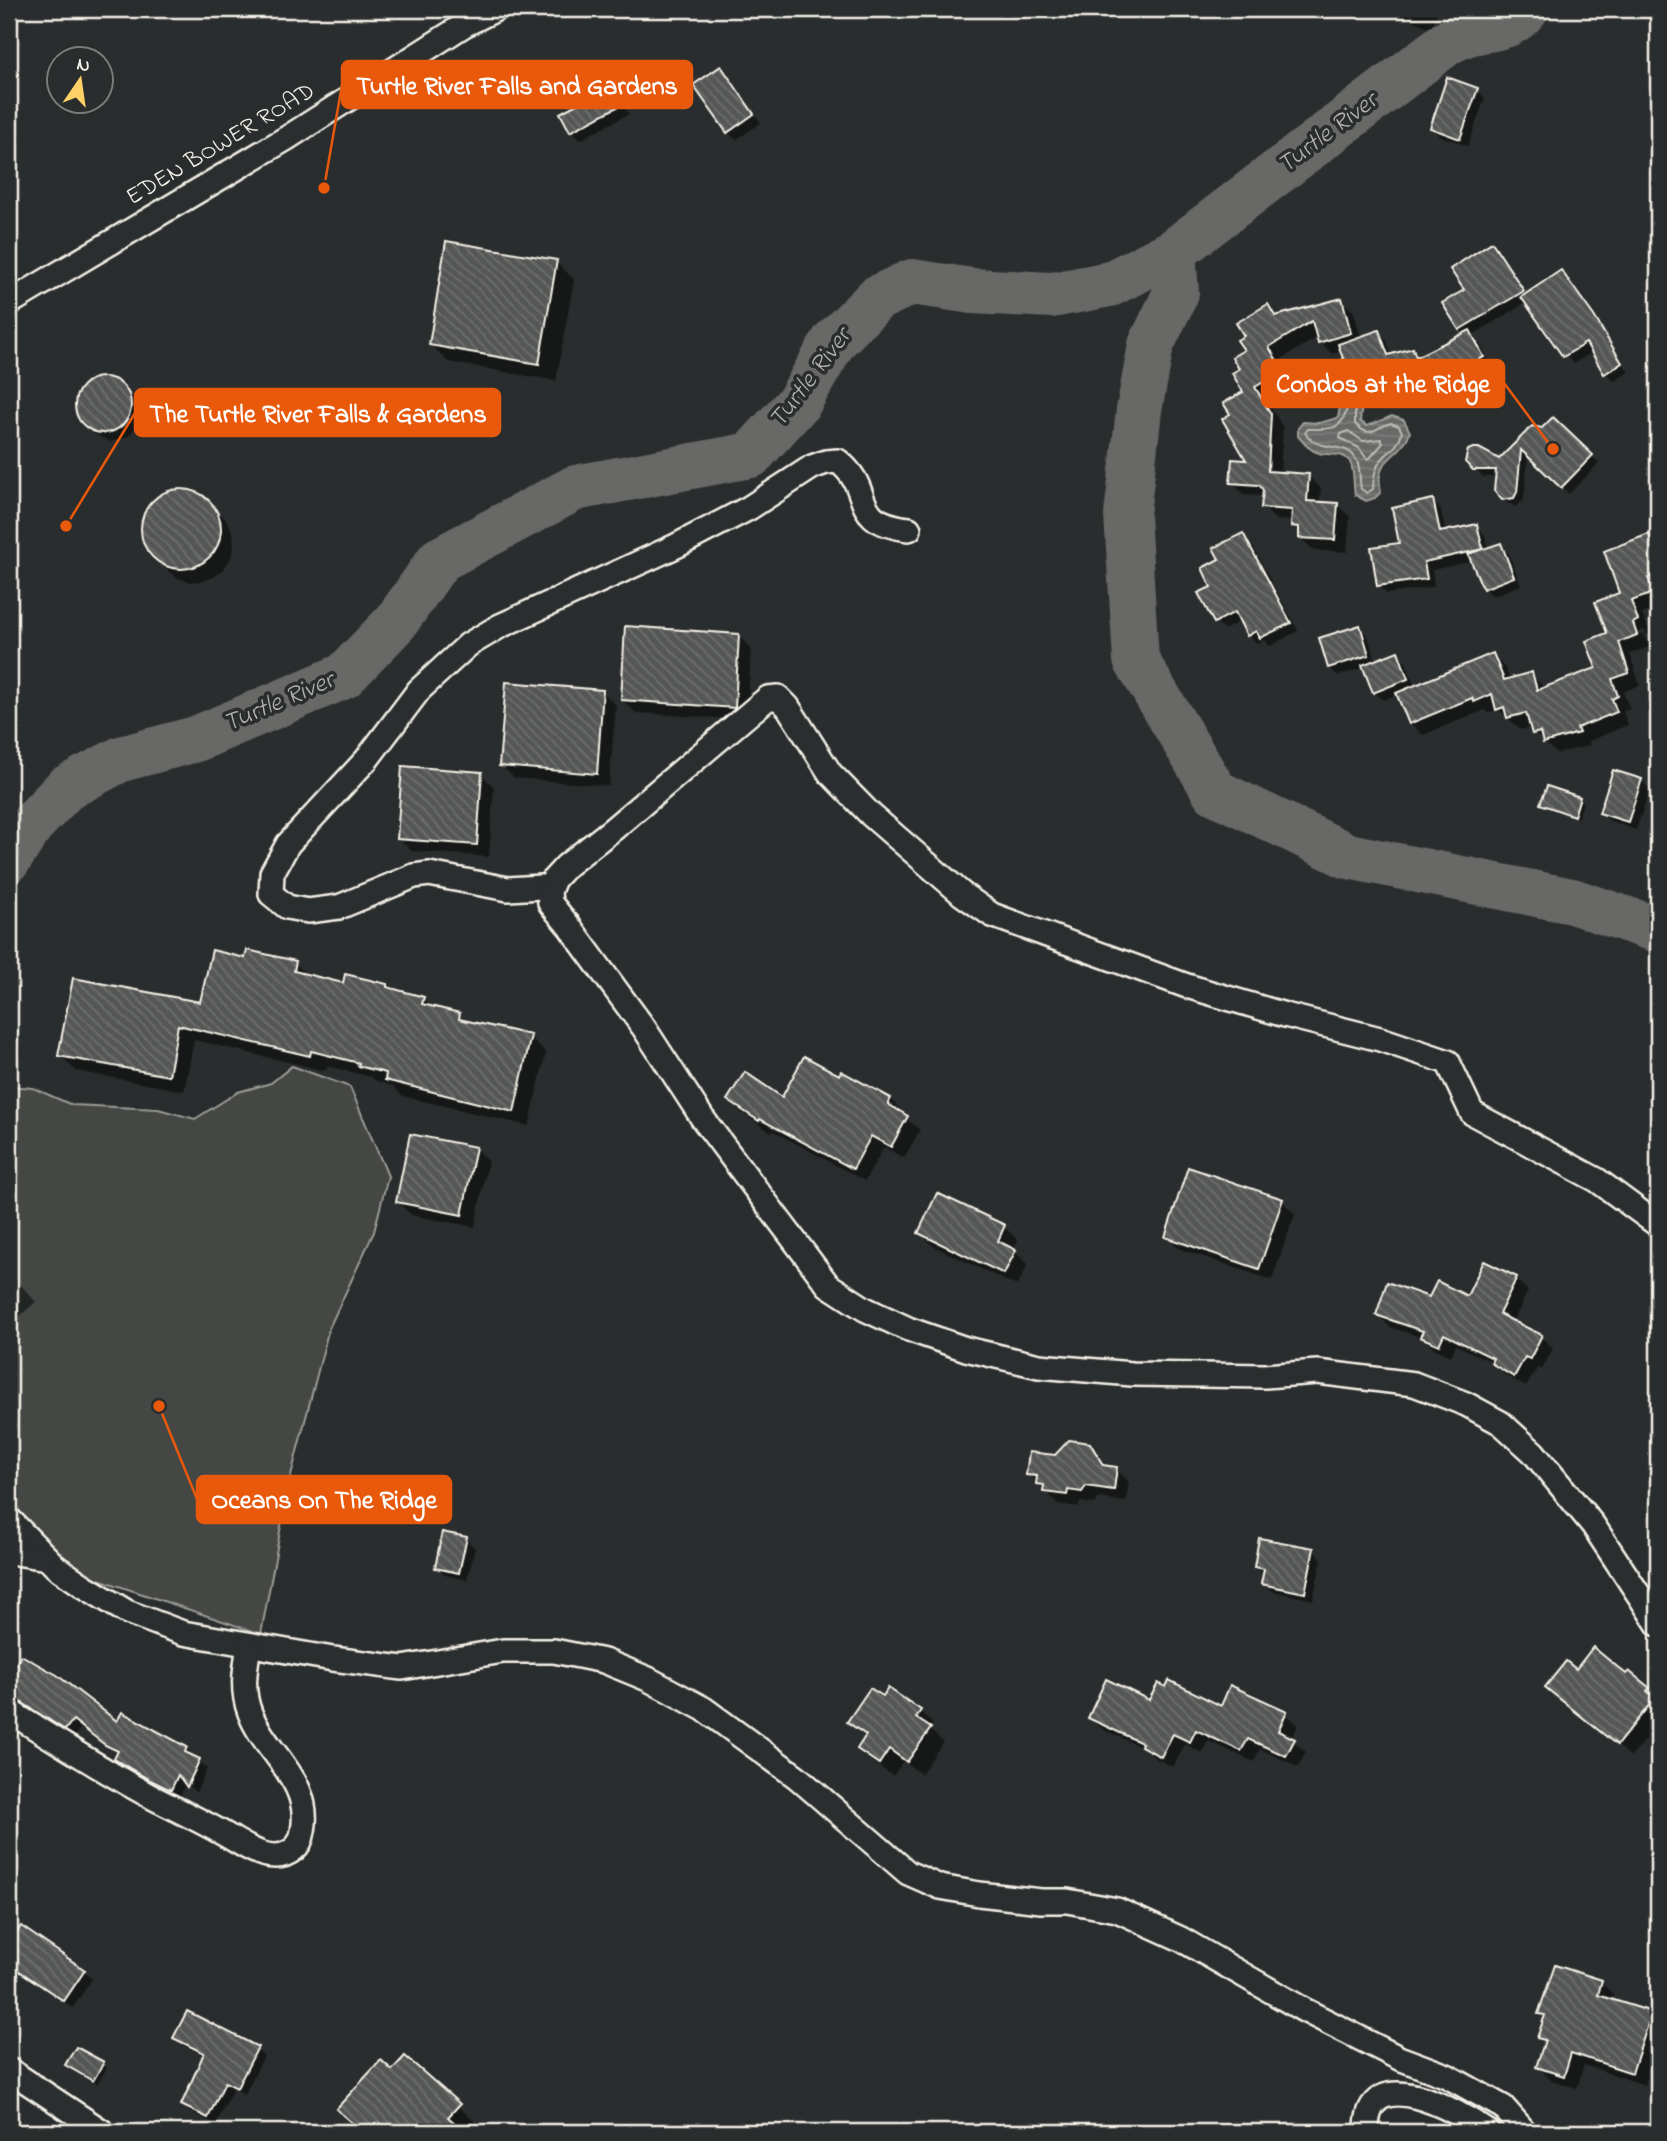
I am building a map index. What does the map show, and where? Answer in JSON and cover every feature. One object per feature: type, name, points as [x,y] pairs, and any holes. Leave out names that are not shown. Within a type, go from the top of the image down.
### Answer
[{"type":"street","name":"EDEN BOWER ROAD","points":[[9,303],[287,138],[464,25],[496,9]]},
{"type":"street","points":[[549,891],[541,887],[508,890],[429,874],[414,876],[339,907],[308,911],[287,907],[271,894],[272,873],[288,844],[367,759],[419,690],[468,645],[500,626],[676,546],[748,508],[812,467],[825,462],[838,461],[849,470],[867,512],[879,523],[909,529]]},
{"type":"street","points":[[1658,1225],[1597,1180],[1472,1113],[1448,1062],[1380,1039],[1187,986],[992,915],[962,894],[871,816],[830,773],[788,707],[778,697],[768,698],[614,829],[566,866],[554,879],[549,891],[550,903],[644,1028],[703,1119],[828,1285],[865,1309],[908,1329],[965,1349],[1039,1367],[1132,1374],[1265,1376],[1317,1372],[1414,1384],[1466,1404],[1501,1423],[1533,1452],[1593,1525],[1658,1624]]},
{"type":"street","points":[[9,1520],[65,1573],[127,1612],[183,1633],[249,1646],[402,1668],[503,1651],[554,1651],[604,1661],[648,1679],[704,1709],[797,1777],[908,1873],[940,1887],[979,1894],[1067,1901],[1117,1910],[1181,1939],[1304,2010],[1399,2058],[1447,2076],[1503,2107],[1525,2132]]},
{"type":"street","points":[[9,1552],[47,1558]]},
{"type":"street","points":[[9,1712],[149,1795],[249,1849],[275,1857],[287,1854],[296,1848],[302,1838],[304,1807],[299,1791],[251,1716],[244,1683],[249,1646]]},
{"type":"street","points":[[9,2070],[103,2132]]},
{"type":"street","points":[[1367,2132],[1367,2120],[1372,2104],[1386,2095],[1396,2093],[1418,2097],[1488,2132]]},
{"type":"shaded area","points":[[292,1066],[350,1087],[388,1176],[374,1232],[329,1328],[289,1483],[261,1634],[9,1549],[9,1086],[33,1088],[72,1105],[158,1109],[195,1119],[238,1092],[271,1083]]},
{"type":"water","points":[[1347,398],[1355,399],[1362,405],[1360,421],[1367,426],[1392,416],[1404,420],[1410,432],[1403,445],[1382,468],[1381,492],[1366,501],[1355,495],[1353,470],[1347,459],[1340,455],[1315,452],[1298,436],[1298,428],[1303,422],[1319,423],[1338,418],[1341,401]]},
{"type":"building","points":[[721,66],[754,114],[727,133],[693,85]]},
{"type":"building","points":[[1447,77],[1478,88],[1460,139],[1430,128]]},
{"type":"building","points":[[611,86],[621,105],[570,132],[560,113]]},
{"type":"building","points":[[446,241],[557,260],[539,364],[429,345]]},
{"type":"building","points":[[1492,242],[1524,291],[1459,330],[1442,303],[1464,290],[1450,269]]},
{"type":"building","points":[[1561,270],[1594,316],[1622,363],[1604,374],[1586,343],[1563,357],[1521,297]]},
{"type":"building","points":[[1342,298],[1351,333],[1318,343],[1312,321],[1269,347],[1283,371],[1255,387],[1271,414],[1268,471],[1309,474],[1307,501],[1338,503],[1335,540],[1299,538],[1299,527],[1291,526],[1292,510],[1261,508],[1263,490],[1259,485],[1230,483],[1232,459],[1246,460],[1222,419],[1230,414],[1223,403],[1243,392],[1232,373],[1239,369],[1232,357],[1244,350],[1237,340],[1244,336],[1236,323],[1268,304],[1275,316]]},
{"type":"building","points":[[1379,330],[1388,355],[1413,348],[1416,357],[1470,330],[1484,357],[1453,373],[1377,396],[1368,366],[1348,373],[1338,344]]},
{"type":"building","points":[[98,377],[108,377],[123,385],[129,394],[129,416],[123,425],[108,433],[98,433],[80,421],[75,410],[75,400],[87,382]]},
{"type":"building","points":[[1553,417],[1593,455],[1561,488],[1521,450],[1517,492],[1514,498],[1502,500],[1494,491],[1496,470],[1473,470],[1465,462],[1468,450],[1473,448],[1479,448],[1499,459],[1532,426],[1542,428]]},
{"type":"building","points":[[173,489],[189,489],[210,500],[221,521],[221,537],[210,558],[189,569],[173,569],[159,563],[147,551],[141,537],[141,521],[147,507],[159,495]]},
{"type":"building","points":[[1433,499],[1440,532],[1477,524],[1483,549],[1424,562],[1427,579],[1377,586],[1371,547],[1399,543],[1392,508]]},
{"type":"building","points":[[1243,533],[1291,623],[1260,638],[1256,631],[1247,636],[1235,612],[1214,623],[1198,593],[1211,587],[1202,568],[1219,559],[1213,548]]},
{"type":"building","points":[[1649,534],[1658,558],[1658,575],[1648,578],[1654,593],[1631,601],[1638,620],[1633,623],[1637,635],[1619,642],[1629,673],[1612,679],[1618,696],[1612,699],[1617,712],[1577,728],[1579,733],[1543,743],[1540,732],[1532,734],[1526,713],[1507,718],[1504,707],[1496,710],[1492,694],[1474,702],[1472,698],[1409,724],[1396,693],[1493,653],[1504,680],[1532,672],[1537,690],[1596,668],[1586,641],[1607,633],[1595,602],[1619,593],[1604,551]]},
{"type":"building","points":[[1501,543],[1514,577],[1483,589],[1468,554]]},
{"type":"building","points":[[1360,625],[1369,655],[1328,668],[1319,638]]},
{"type":"building","points":[[625,626],[739,634],[735,708],[621,700]]},
{"type":"building","points":[[1398,651],[1408,679],[1373,693],[1362,665]]},
{"type":"building","points":[[506,682],[603,690],[597,774],[499,766]]},
{"type":"building","points":[[402,766],[482,772],[477,845],[397,839]]},
{"type":"building","points":[[1613,770],[1642,779],[1628,822],[1599,813]]},
{"type":"building","points":[[1547,786],[1580,797],[1574,816],[1540,804]]},
{"type":"building","points":[[212,950],[245,958],[247,950],[296,961],[294,971],[343,983],[345,974],[387,984],[387,987],[424,997],[422,1004],[460,1013],[459,1019],[531,1035],[514,1112],[385,1080],[386,1073],[358,1066],[359,1063],[311,1051],[310,1056],[178,1025],[169,1076],[58,1056],[73,978],[200,1002]]},
{"type":"building","points":[[804,1056],[839,1075],[841,1071],[891,1098],[888,1104],[908,1116],[891,1147],[871,1136],[853,1169],[760,1119],[759,1121],[727,1100],[745,1072],[782,1097]]},
{"type":"building","points":[[410,1134],[476,1147],[462,1215],[396,1202]]},
{"type":"building","points":[[1188,1167],[1283,1199],[1259,1269],[1165,1237]]},
{"type":"building","points":[[937,1193],[1005,1225],[998,1241],[1016,1250],[1004,1274],[918,1233]]},
{"type":"building","points":[[1484,1261],[1517,1277],[1499,1314],[1542,1335],[1530,1359],[1525,1357],[1514,1377],[1491,1363],[1493,1358],[1444,1334],[1439,1345],[1420,1337],[1423,1331],[1376,1315],[1387,1282],[1429,1297],[1437,1281],[1467,1296]]},
{"type":"building","points":[[1069,1440],[1090,1443],[1103,1465],[1117,1467],[1114,1490],[1086,1486],[1082,1492],[1068,1490],[1067,1495],[1043,1492],[1044,1485],[1036,1484],[1037,1476],[1026,1475],[1029,1452],[1055,1455]]},
{"type":"building","points":[[442,1532],[467,1537],[459,1573],[435,1568]]},
{"type":"building","points":[[1259,1538],[1314,1548],[1305,1593],[1261,1584],[1264,1569],[1254,1567]]},
{"type":"building","points":[[1593,1647],[1626,1674],[1629,1671],[1650,1688],[1647,1691],[1655,1698],[1617,1745],[1545,1687],[1566,1661],[1576,1669]]},
{"type":"building","points":[[21,1655],[57,1675],[117,1721],[122,1712],[187,1747],[185,1752],[200,1759],[187,1787],[178,1775],[171,1790],[150,1780],[114,1759],[118,1751],[105,1745],[73,1720],[65,1730],[9,1697],[9,1676]]},
{"type":"building","points":[[1106,1679],[1149,1700],[1158,1683],[1166,1687],[1169,1680],[1221,1706],[1230,1685],[1287,1711],[1278,1731],[1295,1739],[1286,1756],[1248,1739],[1241,1751],[1196,1730],[1190,1742],[1173,1734],[1161,1757],[1141,1746],[1142,1743],[1088,1718]]},
{"type":"building","points":[[870,1688],[883,1696],[888,1688],[921,1710],[916,1718],[931,1728],[907,1762],[889,1749],[879,1764],[857,1749],[866,1735],[847,1722]]},
{"type":"building","points":[[21,1926],[85,1970],[64,2001],[9,1964],[9,1944]]},
{"type":"building","points":[[1555,1965],[1602,1980],[1598,1995],[1652,2012],[1632,2073],[1571,2053],[1564,2076],[1536,2067],[1545,2040],[1537,2038],[1545,2015],[1538,2014]]},
{"type":"building","points":[[187,2011],[258,2047],[237,2088],[225,2082],[208,2118],[181,2105],[204,2053],[173,2038]]},
{"type":"building","points":[[76,2047],[104,2062],[93,2081],[65,2065]]},
{"type":"building","points":[[405,2056],[460,2104],[448,2117],[465,2132],[362,2132],[336,2109],[381,2060],[392,2070]]},
{"type":"waterway","name":"Turtle River","points":[[9,859],[31,825],[66,788],[121,759],[196,739],[344,676],[396,622],[439,560],[575,488],[751,455],[799,402],[834,341],[877,298],[912,282],[972,291],[1052,295],[1110,284],[1173,252],[1448,42],[1469,33],[1500,27],[1513,21],[1526,9]]},
{"type":"waterway","points":[[1173,252],[1176,293],[1151,345],[1139,410],[1127,515],[1136,660],[1215,792],[1348,856],[1572,901],[1658,930]]},
{"type":"place","name":"Turtle River Falls and Gardens","points":[[324,188]]},
{"type":"place","name":"Condos at the Ridge","points":[[1553,449]]},
{"type":"place","name":"The Turtle River Falls & Gardens","points":[[66,526]]},
{"type":"place","name":"Oceans On The Ridge","points":[[159,1406]]}]
